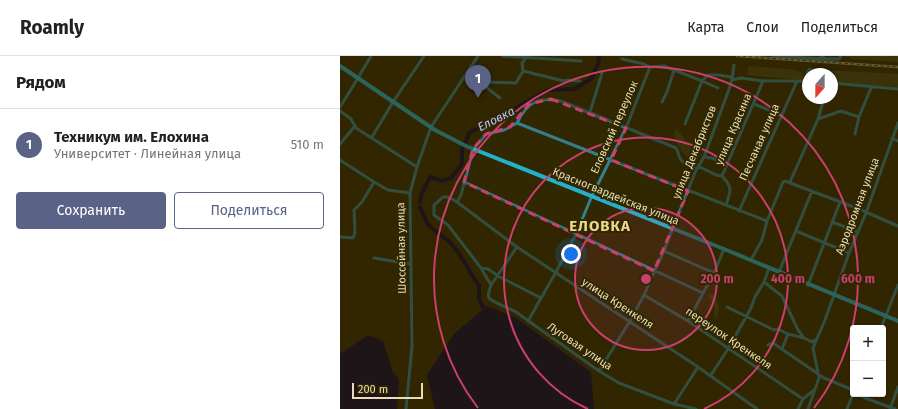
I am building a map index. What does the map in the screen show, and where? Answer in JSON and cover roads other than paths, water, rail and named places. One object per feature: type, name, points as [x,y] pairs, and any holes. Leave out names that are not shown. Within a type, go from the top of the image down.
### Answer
[{"type":"main road","name":"Красногвардейская улица","points":[[340,66],[431,127],[461,144],[724,249],[898,321]]},
{"type":"street","points":[[340,107],[372,56]]},
{"type":"street","points":[[372,137],[393,102],[424,56]]},
{"type":"street","name":"Шоссейная улица","points":[[406,409],[412,346],[410,193],[417,167],[431,127],[478,56]]},
{"type":"street","points":[[503,56],[581,61]]},
{"type":"street","points":[[773,56],[826,60],[839,59],[841,56]]},
{"type":"street","points":[[821,56],[826,60]]},
{"type":"street","points":[[482,82],[516,83],[523,71],[522,63],[526,58]]},
{"type":"street","points":[[622,59],[644,64],[650,67],[664,66],[718,88]]},
{"type":"street","name":"улица Декабристов","points":[[599,371],[630,321],[644,295],[664,251],[696,169],[704,157],[732,80],[734,65]]},
{"type":"street","name":"Еловский переулок","points":[[528,321],[576,234],[592,196],[626,128],[650,67]]},
{"type":"street","points":[[662,102],[674,70]]},
{"type":"street","points":[[523,71],[564,81],[580,80]]},
{"type":"street","points":[[467,72],[482,82],[483,86],[500,98]]},
{"type":"street","points":[[590,112],[602,73]]},
{"type":"street","points":[[685,124],[702,81],[708,75],[731,77],[732,80],[741,78],[763,81],[802,81]]},
{"type":"street","name":"улица Красина","points":[[726,205],[731,191],[730,186],[722,176],[763,81]]},
{"type":"street","name":"Песчаная улица","points":[[739,211],[797,81]]},
{"type":"street","points":[[838,84],[871,88],[898,89]]},
{"type":"street","points":[[855,134],[859,116],[871,88]]},
{"type":"street","points":[[457,202],[461,195],[473,149],[486,134],[504,130],[517,123],[525,108],[529,104],[544,99],[561,101],[676,148],[682,162],[696,169],[700,167],[716,176],[722,176]]},
{"type":"street","points":[[754,104],[781,115]]},
{"type":"street","points":[[790,182],[818,119],[822,104]]},
{"type":"street","points":[[340,111],[351,119],[355,126],[417,167]]},
{"type":"street","points":[[818,119],[841,111],[859,116]]},
{"type":"street","points":[[517,123],[767,221]]},
{"type":"street","name":"Аэродромная улица","points":[[819,374],[813,348],[815,340],[825,320],[898,123]]},
{"type":"street","points":[[340,144],[355,126]]},
{"type":"street","points":[[892,138],[898,141]]},
{"type":"street","points":[[704,157],[712,158],[727,164]]},
{"type":"street","points":[[340,160],[392,192],[410,193]]},
{"type":"street","points":[[751,260],[762,240],[767,221],[783,182],[785,181],[898,226]]},
{"type":"street","points":[[340,237],[353,238],[355,228],[354,210],[362,202],[374,182]]},
{"type":"street","points":[[464,182],[703,293]]},
{"type":"street","points":[[779,272],[812,191]]},
{"type":"street","name":"Луговая улица","points":[[457,202],[448,197],[443,197],[434,205],[433,209],[436,217],[448,225],[481,268],[491,285],[488,294],[492,301],[507,306],[599,371],[619,383],[674,404],[696,409]]},
{"type":"street","name":"улица Кренкеля","points":[[457,202],[517,247],[630,321],[757,409]]},
{"type":"street","points":[[808,285],[840,202]]},
{"type":"street","points":[[832,222],[858,232]]},
{"type":"street","points":[[796,232],[849,253]]},
{"type":"street","points":[[491,285],[517,247]]},
{"type":"street","points":[[688,321],[714,273],[724,249]]},
{"type":"street","points":[[664,251],[714,273]]},
{"type":"street","points":[[374,258],[410,264]]},
{"type":"street","points":[[481,268],[488,269],[498,276],[541,298]]},
{"type":"street","points":[[710,375],[747,317],[769,268]]},
{"type":"street","points":[[764,282],[782,296],[798,330],[813,348]]},
{"type":"street","points":[[882,325],[898,285]]},
{"type":"street","name":"переулок Кренкеля","points":[[644,295],[688,321],[803,399]]},
{"type":"street","points":[[727,307],[774,330],[778,329],[812,342],[815,340]]},
{"type":"street","points":[[782,349],[788,334]]},
{"type":"street","points":[[768,345],[773,343],[824,378],[850,389]]},
{"type":"street","points":[[674,404],[698,367]]},
{"type":"street","points":[[808,409],[819,374]]},
{"type":"street","points":[[890,408],[898,388]]},
{"type":"street","points":[[798,409],[803,399],[814,390]]},
{"type":"street","points":[[847,409],[852,397]]},
{"type":"street","points":[[864,397],[895,409]]},
{"type":"waterway","name":"Еловка","points":[[420,202],[421,195],[430,177],[442,181],[451,178],[462,164],[462,149],[470,132],[497,120],[548,90],[574,89],[591,79],[598,64],[599,56]]},
{"type":"waterway","name":"Еловка","points":[[420,207],[428,225],[450,242],[458,252],[479,286],[479,299],[486,313]]},
{"type":"railway","points":[[737,56],[898,67]]},
{"type":"place","name":"Техникум им. Елохина","points":[[478,98]]},
{"type":"district","name":"ЕЛОВКА","points":[[600,226]]}]
